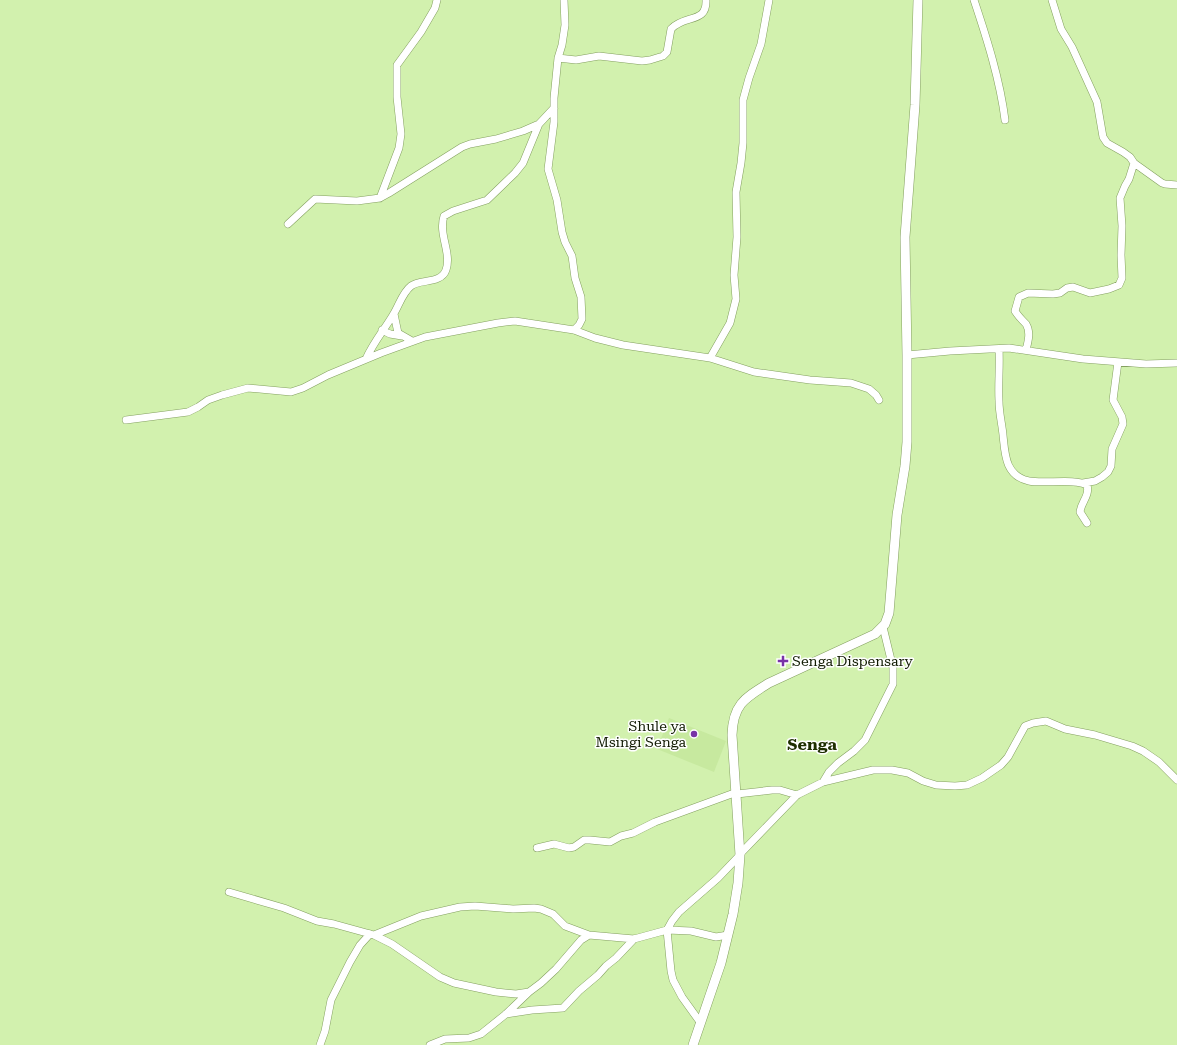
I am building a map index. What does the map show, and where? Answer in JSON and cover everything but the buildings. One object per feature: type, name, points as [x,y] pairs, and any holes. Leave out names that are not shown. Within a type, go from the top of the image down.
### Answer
[{"type":"street","points":[[380,198],[399,148],[401,134],[397,97],[398,64],[421,32],[435,8],[437,0]]},
{"type":"street","points":[[564,0],[564,30],[558,58],[548,169],[557,200],[562,232],[565,242],[571,252],[575,278],[581,297],[582,319],[574,330]]},
{"type":"street","points":[[558,58],[576,60],[599,56],[642,62],[663,56],[667,52],[670,29],[680,21],[702,14],[706,7],[706,0]]},
{"type":"street","points":[[710,358],[730,323],[736,299],[734,275],[737,237],[736,192],[743,143],[743,100],[749,78],[762,44],[769,0]]},
{"type":"street","points":[[693,1045],[714,986],[728,935],[738,883],[740,855],[732,728],[737,709],[754,693],[769,683],[875,634],[883,627],[889,613],[897,515],[907,442],[905,237],[915,105],[918,0]]},
{"type":"street","points":[[974,0],[1002,97],[1005,120]]},
{"type":"street","points":[[1052,0],[1061,28],[1097,102],[1103,137],[1106,143],[1123,152],[1130,157],[1134,163],[1162,183],[1177,185]]},
{"type":"street","points":[[288,224],[315,199],[342,201],[380,198],[462,147],[523,131],[539,124],[554,108]]},
{"type":"street","points":[[366,359],[382,330],[394,314],[406,291],[412,285],[440,277],[446,272],[446,248],[442,230],[444,216],[453,211],[487,200],[515,173],[523,163],[539,124]]},
{"type":"street","points":[[1026,350],[1029,332],[1026,325],[1020,320],[1015,311],[1019,297],[1028,293],[1060,293],[1067,288],[1073,287],[1090,293],[1098,292],[1119,285],[1122,280],[1122,226],[1120,198],[1124,186],[1129,179],[1134,163]]},
{"type":"street","points":[[394,314],[398,333],[412,341]]},
{"type":"street","points":[[126,420],[188,412],[198,408],[208,400],[248,388],[291,392],[303,388],[328,375],[412,341],[450,331],[515,321],[574,330],[595,338],[623,345],[710,358],[754,372],[810,380],[851,383],[869,389],[879,400]]},
{"type":"street","points":[[382,330],[390,334],[402,336]]},
{"type":"street","points":[[907,355],[1009,348],[1067,358],[1152,364],[1177,363]]},
{"type":"street","points":[[999,349],[999,401],[1006,460],[1016,476],[1029,481],[1083,483],[1102,478],[1108,472],[1111,466],[1112,450],[1123,424],[1122,418],[1113,400],[1118,362]]},
{"type":"street","points":[[1083,483],[1087,485],[1088,492],[1081,506],[1080,512],[1087,523]]},
{"type":"street","points":[[823,782],[829,772],[838,763],[854,751],[865,740],[893,684],[893,668],[883,627]]},
{"type":"street","points":[[700,1022],[682,997],[673,980],[667,930],[679,912],[718,878],[797,795],[823,782],[873,770],[892,770],[908,773],[923,781],[936,785],[967,785],[982,778],[1008,757],[1025,726],[1041,721],[1065,729],[1102,736],[1143,751],[1166,767],[1177,780]]},
{"type":"street","points":[[537,848],[554,844],[569,848],[574,847],[584,840],[610,842],[655,822],[737,793],[780,790],[797,795]]},
{"type":"street","points":[[229,892],[284,908],[317,921],[372,934],[392,944],[440,977],[454,983],[496,992],[516,994],[529,992]]},
{"type":"street","points":[[320,1045],[334,994],[360,945],[372,934],[421,916],[460,907],[475,906],[513,909],[534,908],[553,914],[559,922],[565,926],[589,935],[634,939],[667,930],[691,931],[716,937],[728,935]]},
{"type":"street","points":[[430,1045],[445,1039],[474,1037],[481,1034],[541,983],[556,969],[581,940],[589,935]]},
{"type":"street","points":[[506,1014],[532,1010],[563,1008],[634,939]]},
{"type":"shaded area","points":[[669,718],[726,741],[714,772],[657,749]]},
{"type":"place","name":"Senga Dispensary","points":[[783,661]]},
{"type":"place","name":"Shule ya Msingi Senga","points":[[694,734]]},
{"type":"district","name":"Senga","points":[[812,744]]}]
